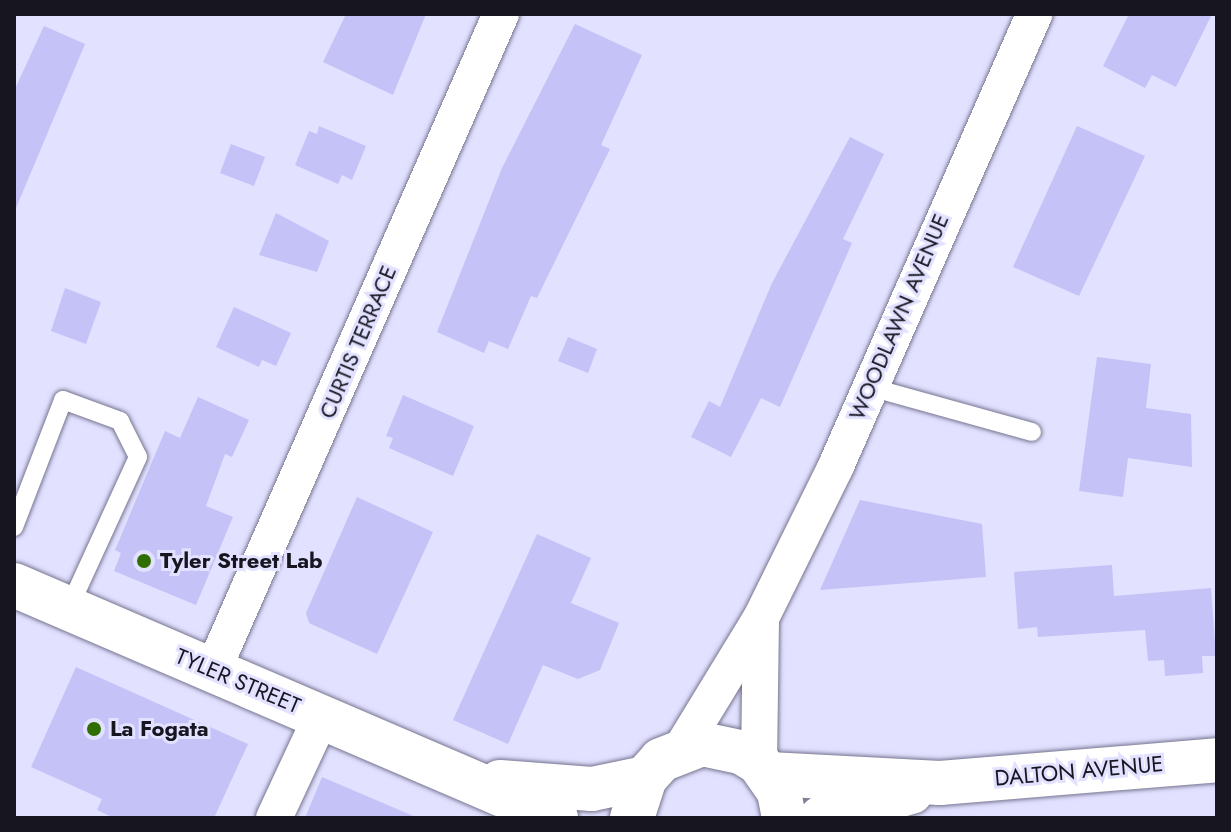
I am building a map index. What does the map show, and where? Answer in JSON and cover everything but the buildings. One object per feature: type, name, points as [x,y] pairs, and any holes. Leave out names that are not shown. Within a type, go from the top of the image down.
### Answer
[{"type":"main road","name":"TYLER STREET","points":[[14,585],[556,818]]},
{"type":"main road","points":[[638,798],[681,749],[722,745],[764,768],[784,818]]},
{"type":"main road","name":"DALTON AVENUE","points":[[764,768],[940,783],[1217,760]]},
{"type":"main road","name":"TYLER STREET","points":[[462,779],[592,789],[638,798]]},
{"type":"main road","name":"DALTON AVENUE","points":[[821,818],[940,783]]},
{"type":"street","name":"CURTIS TERRACE","points":[[213,670],[501,14]]},
{"type":"street","name":"WOODLAWN AVENUE","points":[[681,749],[761,618],[870,387],[1034,14]]},
{"type":"street","name":"WOODLAWN AVENUE","points":[[761,618],[764,768]]},
{"type":"street","points":[[274,818],[321,717]]},
{"type":"lane","points":[[870,387],[1032,432]]},
{"type":"lane","points":[[14,527],[63,400],[120,421],[138,457],[69,608]]},
{"type":"place","name":"Tyler Street Lab","points":[[144,561]]},
{"type":"place","name":"La Fogata","points":[[94,729]]}]
